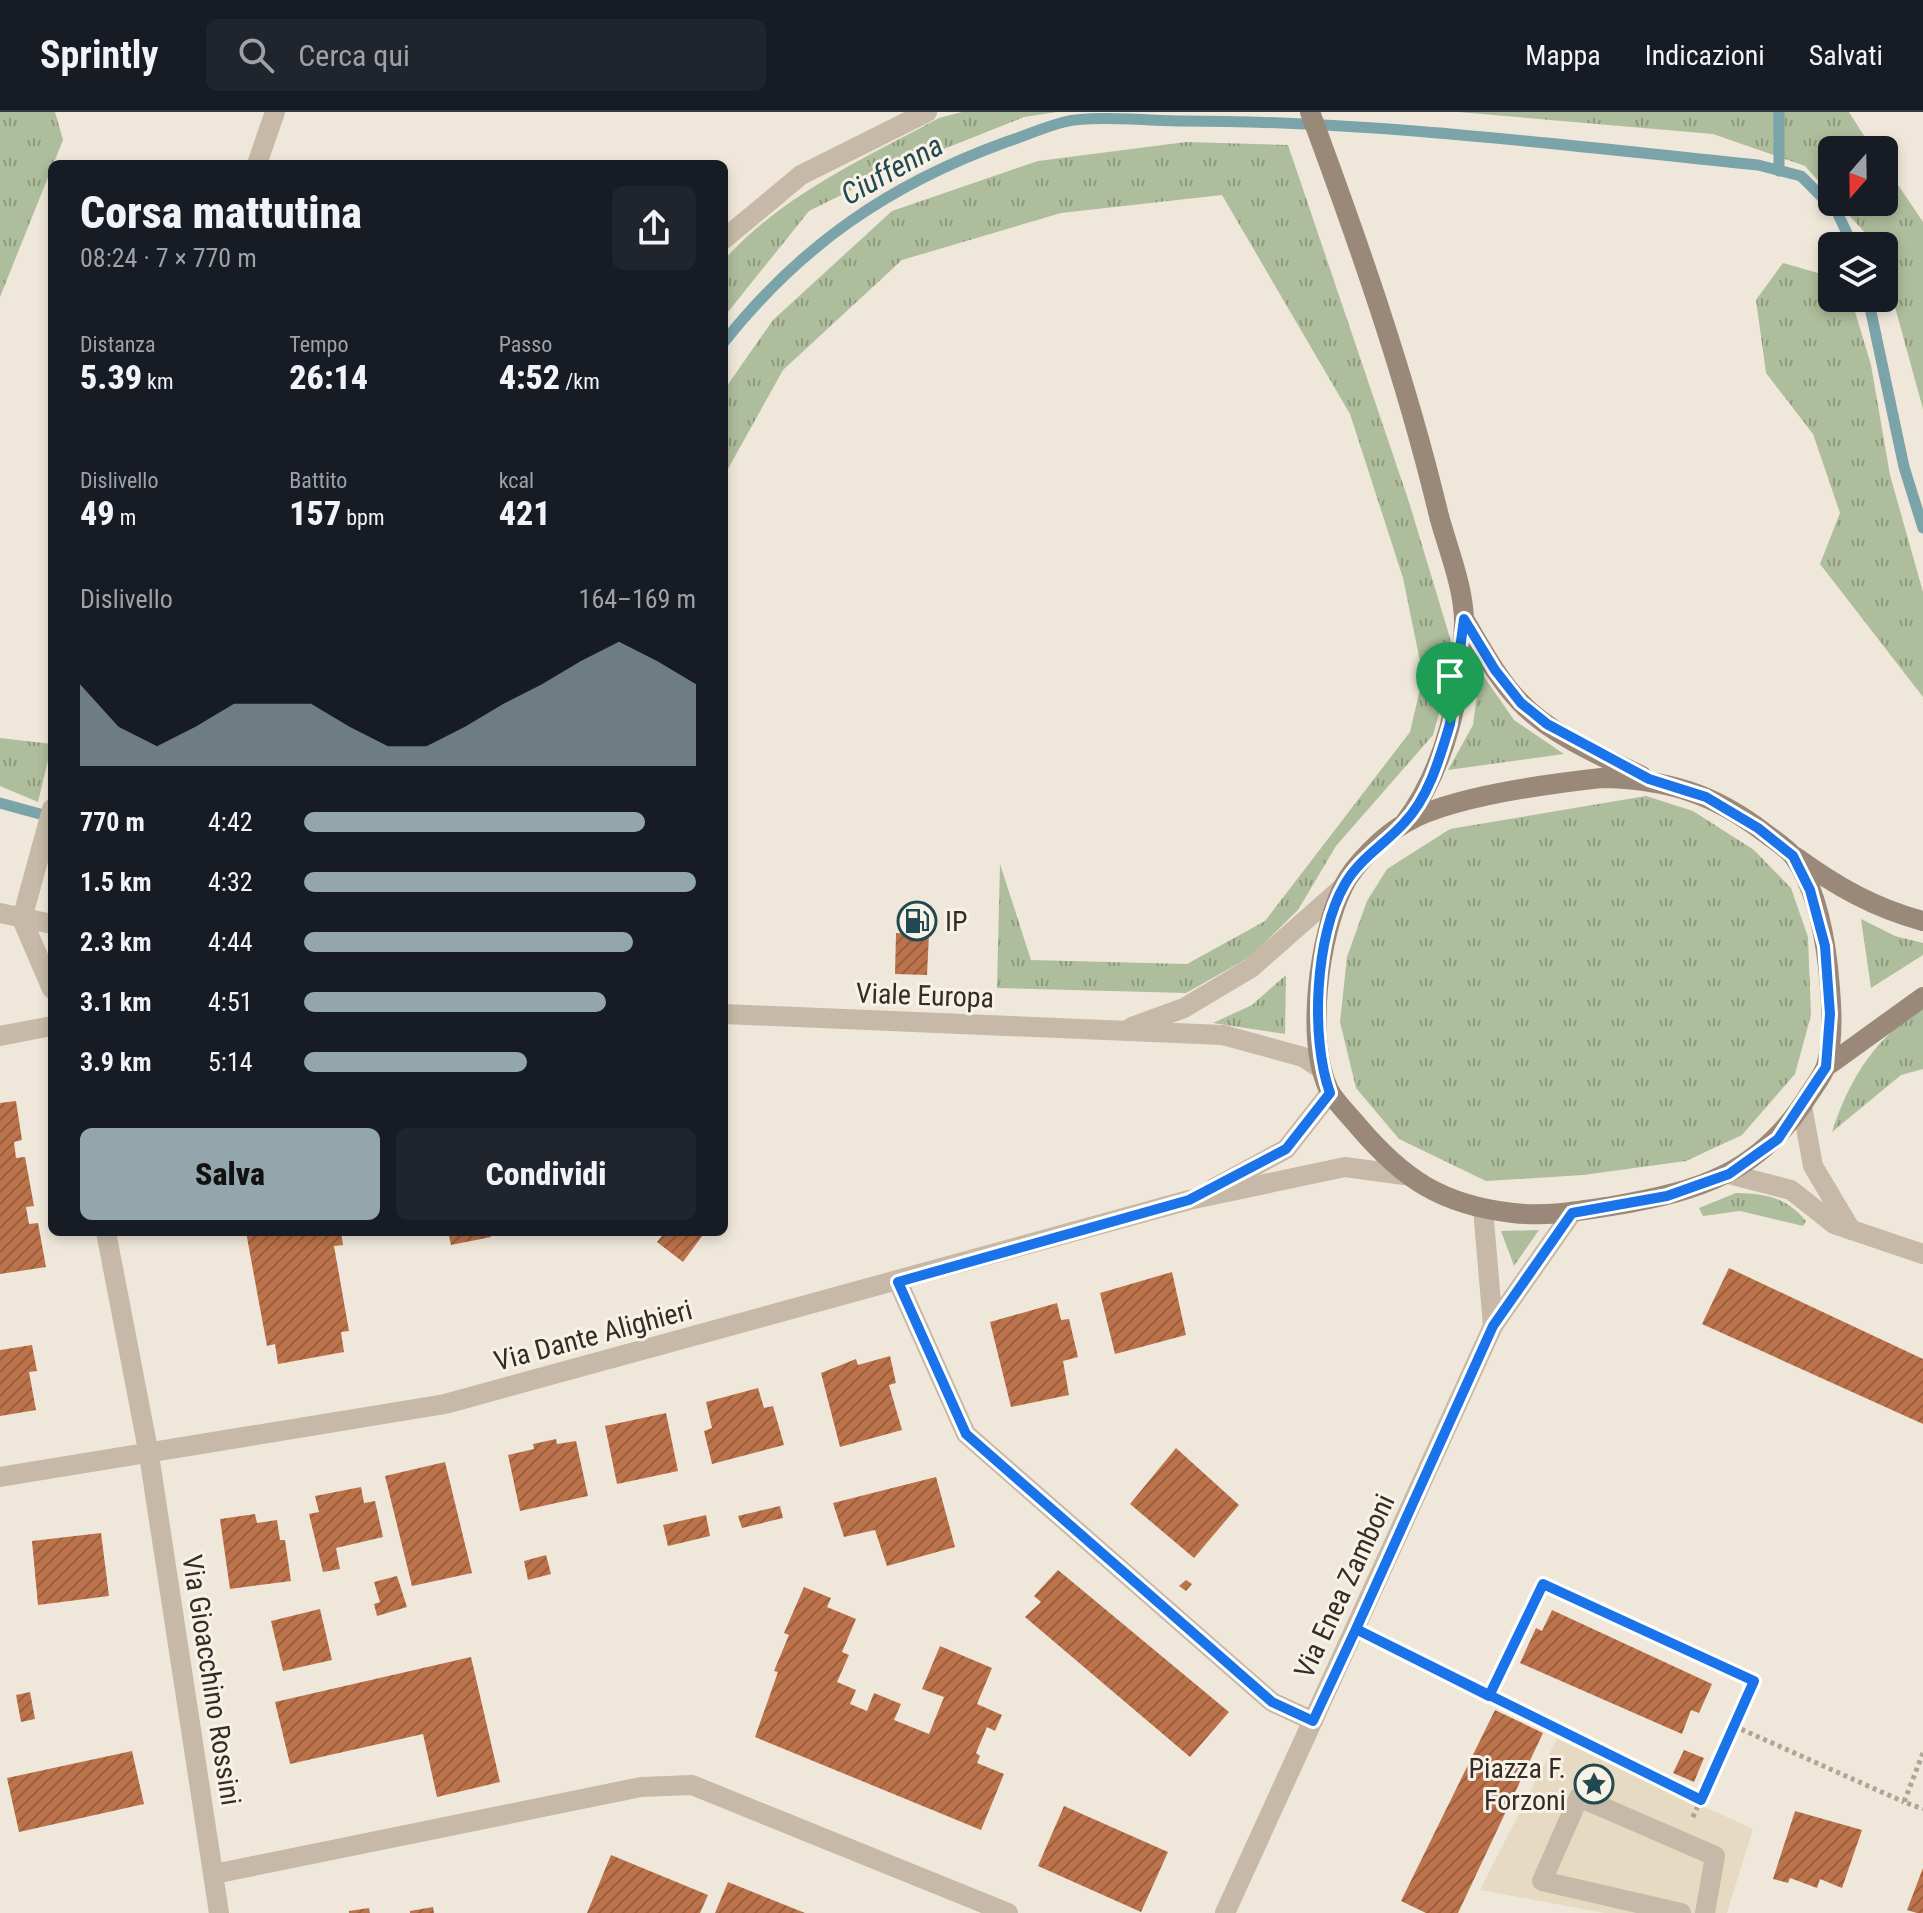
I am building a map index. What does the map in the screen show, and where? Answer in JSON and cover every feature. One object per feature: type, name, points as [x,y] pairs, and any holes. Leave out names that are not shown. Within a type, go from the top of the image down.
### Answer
[{"type":"main road","points":[[1310,112],[1350,221],[1423,453],[1464,619],[1495,670],[1521,703],[1581,744],[1649,779],[1706,797],[1758,828],[1793,856],[1862,900],[1885,911],[1923,921]]},
{"type":"main road","points":[[1464,619],[1450,724],[1432,777],[1405,822],[1353,871],[1343,887],[1320,978],[1318,1035],[1321,1069],[1330,1093],[1404,1175],[1450,1201],[1519,1214],[1572,1213],[1667,1196],[1729,1174],[1778,1139],[1826,1067],[1923,997]]},
{"type":"main road","points":[[1405,822],[1469,802],[1560,783],[1601,778],[1649,779]]},
{"type":"main road","points":[[1793,856],[1810,890],[1825,946],[1830,1014],[1826,1067]]},
{"type":"street","points":[[258,160],[275,112]]},
{"type":"street","points":[[728,236],[801,175],[927,112]]},
{"type":"street","points":[[48,824],[22,919],[48,980]]},
{"type":"street","name":"Viale Europa","points":[[1124,1030],[1184,1008],[1251,968],[1343,887]]},
{"type":"street","points":[[0,913],[48,923]]},
{"type":"street","name":"Viale Europa","points":[[728,1014],[1223,1035],[1303,1057],[1321,1069]]},
{"type":"street","points":[[0,1036],[48,1027]]},
{"type":"street","name":"Via Dante Alighieri","points":[[1189,1200],[1286,1149],[1330,1093]]},
{"type":"street","points":[[1802,1106],[1813,1166],[1854,1233]]},
{"type":"street","name":"Via Dante Alighieri","points":[[0,1477],[149,1455],[445,1404],[1189,1200],[1345,1167],[1404,1175]]},
{"type":"street","points":[[1729,1174],[1791,1190],[1834,1224],[1923,1254]]},
{"type":"street","name":"Via Enea Zamboni","points":[[1483,1209],[1493,1326]]},
{"type":"street","name":"Via Enea Zamboni","points":[[1225,1913],[1493,1326],[1572,1213]]},
{"type":"street","name":"Via Gioacchino Rossini","points":[[107,1236],[149,1455],[219,1913]]},
{"type":"street","points":[[898,1282],[966,1434],[1272,1702],[1313,1721]]},
{"type":"street","points":[[214,1874],[641,1787],[692,1785],[1008,1913]]},
{"type":"street","points":[[1681,1913],[1542,1881],[1579,1797],[1715,1856],[1705,1913]]},
{"type":"path","points":[[1489,1696],[1543,1584],[1754,1681],[1682,1842]]},
{"type":"path","points":[[1356,1629],[1701,1800]]},
{"type":"path","points":[[1734,1726],[1923,1809]]},
{"type":"path","points":[[1904,1802],[1923,1753]]},
{"type":"green space","points":[[0,112],[55,112],[63,140],[55,160],[48,160],[48,177],[0,297]]},
{"type":"green space","points":[[962,112],[1057,112],[1024,117],[896,168],[809,211],[728,312],[728,256],[747,237],[797,197],[939,118]]},
{"type":"green space","points":[[1458,112],[1849,112],[1864,136],[1818,136],[1818,180],[1805,166],[1713,134]]},
{"type":"green space","points":[[1186,142],[1288,145],[1409,502],[1450,638],[1449,678],[1433,735],[1336,846],[1298,910],[1250,957],[1186,993],[997,988],[1000,864],[1031,960],[1187,964],[1265,921],[1410,732],[1423,676],[1403,578],[1350,414],[1222,195],[1061,213],[902,260],[783,370],[728,469],[728,384],[773,320],[892,211],[1038,161]]},
{"type":"green space","points":[[1898,185],[1923,222],[1923,409],[1896,312],[1898,232],[1864,232],[1850,216],[1898,216]]},
{"type":"green space","points":[[1783,263],[1818,273],[1818,312],[1855,312],[1871,365],[1890,475],[1923,592],[1923,697],[1820,564],[1840,513],[1813,434],[1766,373],[1756,300]]},
{"type":"green space","points":[[1480,671],[1514,720],[1564,754],[1448,770],[1473,725]]},
{"type":"green space","points":[[0,738],[48,744],[48,761],[38,802],[0,786]]},
{"type":"green space","points":[[1646,796],[1693,811],[1754,850],[1791,888],[1808,937],[1811,1015],[1795,1074],[1742,1135],[1686,1161],[1583,1175],[1486,1181],[1399,1139],[1356,1088],[1340,1022],[1347,957],[1367,901],[1387,869],[1450,829]]},
{"type":"green space","points":[[1861,919],[1895,936],[1923,943],[1923,955],[1871,988]]},
{"type":"green space","points":[[1286,975],[1285,1034],[1213,1023],[1252,1005]]},
{"type":"green space","points":[[1923,1006],[1923,1069],[1901,1075],[1832,1132],[1847,1093],[1866,1061],[1891,1032]]},
{"type":"green space","points":[[1736,1193],[1775,1198],[1806,1221],[1803,1226],[1740,1211],[1703,1216],[1699,1208]]},
{"type":"green space","points":[[1539,1230],[1514,1266],[1501,1231]]},
{"type":"shaded area","name":"Piazza F. Forzoni","points":[[1557,1739],[1753,1829],[1727,1913],[1605,1913],[1480,1890]]},
{"type":"building","points":[[896,933],[929,934],[927,975],[895,974]]},
{"type":"building","points":[[16,1101],[22,1140],[14,1142],[16,1158],[25,1157],[34,1206],[26,1207],[29,1224],[38,1223],[46,1267],[0,1274],[0,1103]]},
{"type":"building","points":[[247,1236],[342,1236],[343,1245],[334,1246],[349,1331],[341,1332],[344,1352],[278,1364],[275,1344],[267,1346]]},
{"type":"building","points":[[449,1236],[491,1236],[491,1237],[451,1245]]},
{"type":"building","points":[[662,1236],[702,1236],[683,1262],[657,1242]]},
{"type":"building","points":[[1729,1268],[1923,1359],[1923,1424],[1702,1324]]},
{"type":"building","points":[[1172,1272],[1186,1335],[1115,1354],[1100,1293]]},
{"type":"building","points":[[1057,1303],[1061,1320],[1069,1319],[1078,1357],[1063,1361],[1069,1395],[1011,1407],[990,1322]]},
{"type":"building","points":[[32,1345],[37,1371],[29,1372],[36,1410],[0,1416],[0,1350]]},
{"type":"building","points":[[890,1356],[896,1383],[889,1385],[902,1430],[840,1447],[821,1373],[856,1359],[858,1365]]},
{"type":"building","points":[[758,1388],[764,1408],[773,1406],[784,1445],[712,1464],[704,1431],[712,1428],[706,1402]]},
{"type":"building","points":[[666,1413],[678,1471],[617,1484],[605,1426]]},
{"type":"building","points":[[556,1439],[557,1444],[576,1441],[588,1496],[520,1511],[508,1455],[534,1449],[533,1444]]},
{"type":"building","points":[[1176,1448],[1239,1505],[1194,1558],[1130,1504]]},
{"type":"building","points":[[445,1462],[472,1573],[412,1586],[385,1476]]},
{"type":"building","points":[[936,1477],[955,1547],[887,1566],[875,1530],[844,1537],[833,1503]]},
{"type":"building","points":[[361,1487],[364,1503],[375,1501],[383,1537],[336,1548],[340,1569],[323,1572],[309,1514],[319,1512],[315,1496]]},
{"type":"building","points":[[780,1506],[783,1518],[742,1528],[738,1516]]},
{"type":"building","points":[[255,1514],[257,1523],[277,1520],[280,1540],[285,1540],[291,1581],[230,1589],[220,1519]]},
{"type":"building","points":[[706,1515],[710,1536],[668,1546],[663,1525]]},
{"type":"building","points":[[101,1533],[109,1596],[38,1605],[32,1541]]},
{"type":"building","points":[[546,1555],[551,1574],[528,1580],[524,1561]]},
{"type":"building","points":[[1058,1570],[1229,1712],[1190,1757],[1025,1617],[1041,1602],[1034,1596]]},
{"type":"building","points":[[397,1576],[407,1607],[377,1616],[374,1604],[380,1602],[374,1582]]},
{"type":"building","points":[[1186,1580],[1192,1584],[1186,1591],[1179,1586]]},
{"type":"building","points":[[804,1587],[831,1598],[827,1607],[856,1619],[842,1652],[849,1655],[837,1682],[856,1690],[850,1704],[867,1711],[874,1693],[901,1704],[894,1720],[929,1734],[944,1697],[922,1689],[940,1646],[992,1668],[977,1704],[1002,1715],[995,1731],[987,1727],[976,1753],[980,1756],[977,1763],[1004,1774],[981,1830],[755,1737],[778,1672],[774,1671],[789,1635],[784,1633]]},
{"type":"building","points":[[320,1609],[332,1660],[283,1671],[271,1621]]},
{"type":"building","points":[[1552,1610],[1712,1684],[1699,1713],[1691,1710],[1682,1734],[1520,1663],[1536,1628],[1542,1631]]},
{"type":"building","points":[[471,1657],[500,1782],[437,1797],[423,1734],[290,1764],[275,1702]]},
{"type":"building","points":[[30,1692],[35,1719],[21,1722],[16,1695]]},
{"type":"building","points":[[1495,1710],[1543,1733],[1458,1913],[1426,1913],[1401,1901]]},
{"type":"building","points":[[1684,1750],[1704,1758],[1694,1782],[1673,1773]]},
{"type":"building","points":[[132,1751],[144,1804],[19,1832],[7,1778]]},
{"type":"building","points":[[1064,1806],[1168,1852],[1141,1912],[1038,1866]]},
{"type":"building","points":[[1795,1811],[1862,1830],[1842,1888],[1820,1879],[1817,1888],[1790,1878],[1788,1883],[1773,1879]]},
{"type":"building","points":[[611,1855],[708,1895],[700,1913],[587,1913]]},
{"type":"building","points":[[1923,1868],[1923,1913],[1917,1913],[1907,1910]]},
{"type":"building","points":[[728,1882],[805,1913],[715,1913]]},
{"type":"building","points":[[433,1907],[434,1913],[410,1913],[410,1911]]},
{"type":"building","points":[[369,1908],[370,1913],[349,1913],[349,1911]]},
{"type":"waterway","points":[[1779,112],[1779,171]]},
{"type":"waterway","name":"Ciuffenna","points":[[728,337],[753,307],[816,247],[886,198],[964,159],[1049,126],[1076,120],[1328,125],[1758,165],[1801,176],[1837,212],[1846,232]]},
{"type":"waterway","name":"Ciuffenna","points":[[1871,312],[1904,467],[1923,528]]},
{"type":"waterway","name":"Ciuffenna","points":[[0,803],[48,816]]},
{"type":"place","name":"IP","points":[[917,921]]},
{"type":"place","name":"Piazza F. Forzoni","points":[[1594,1784]]},
{"type":"route","points":[[1450,724],[1420,802],[1405,822],[1353,871],[1343,887],[1332,919],[1318,1000],[1321,1069],[1330,1093],[1286,1149],[1189,1200],[898,1282],[966,1434],[1272,1702],[1313,1721],[1356,1629],[1489,1696],[1701,1800],[1754,1681],[1543,1584],[1489,1696],[1423,1663],[1356,1629],[1493,1326],[1572,1213],[1667,1196],[1729,1174],[1778,1139],[1802,1106],[1826,1067],[1830,980],[1821,928],[1810,890],[1793,856],[1758,828],[1706,797],[1686,788],[1649,779],[1547,724],[1521,703],[1495,670],[1464,619],[1461,663],[1450,724]]}]
